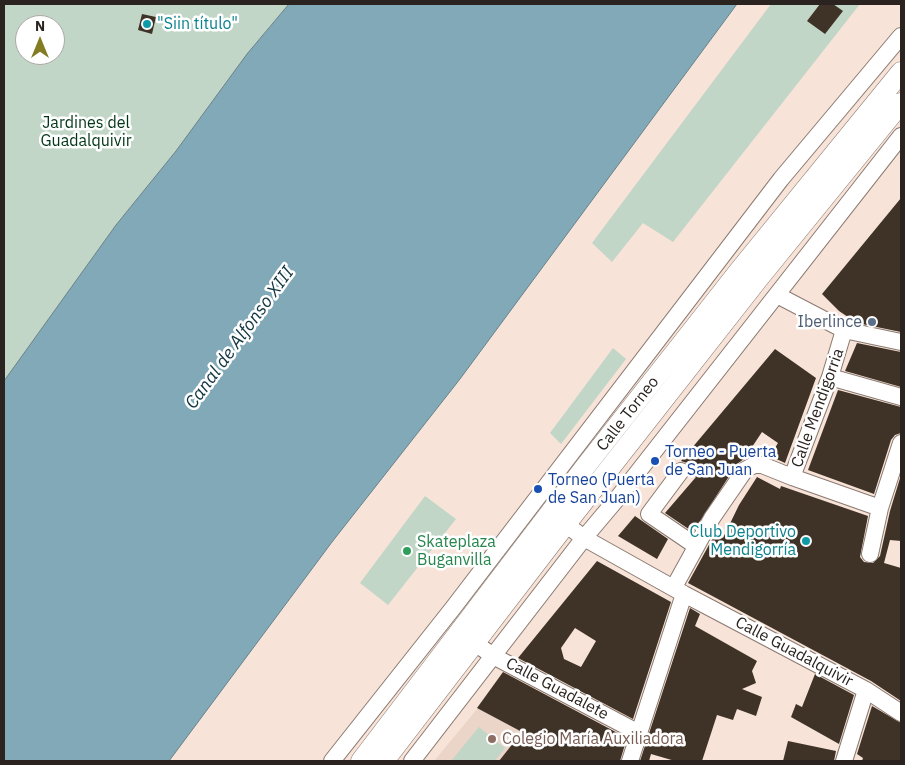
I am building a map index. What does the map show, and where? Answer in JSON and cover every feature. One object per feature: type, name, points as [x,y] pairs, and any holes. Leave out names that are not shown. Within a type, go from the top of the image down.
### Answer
[{"type":"main road","name":"Calle Torneo","points":[[361,761],[543,506],[579,475],[739,271],[901,72]]},
{"type":"main road","name":"Calle Torneo","points":[[384,761],[758,279],[901,103]]},
{"type":"street","points":[[332,761],[543,506],[781,179],[901,36]]},
{"type":"street","points":[[412,761],[495,657],[584,538],[616,500],[901,136]]},
{"type":"street","points":[[777,295],[844,330],[901,342]]},
{"type":"street","name":"Calle Mendigorria","points":[[696,546],[745,470],[754,465],[769,467],[792,477],[830,377],[844,330]]},
{"type":"street","points":[[830,377],[901,396]]},
{"type":"street","points":[[870,554],[880,508],[901,443]]},
{"type":"street","points":[[630,761],[679,591],[696,546],[649,514],[681,471]]},
{"type":"street","points":[[792,477],[880,508]]},
{"type":"street","name":"Calle Guadalquivir","points":[[543,506],[584,538],[679,591],[866,690],[901,713]]},
{"type":"street","name":"Calle Guadalete","points":[[476,644],[495,657],[639,733]]},
{"type":"street","points":[[847,761],[866,690]]},
{"type":"shaded area","name":"Colegio María Auxiliadora","points":[[478,708],[522,732],[565,761],[434,761]]},
{"type":"green space","name":"Jardines del Guadalquivir","points":[[4,4],[289,4],[247,54],[176,151],[116,225],[4,381]]},
{"type":"green space","points":[[771,4],[860,4],[673,242],[643,223],[612,262],[592,243]]},
{"type":"green space","points":[[613,348],[626,359],[561,444],[550,433]]},
{"type":"green space","name":"Skateplaza Buganvilla","points":[[425,496],[456,519],[388,605],[360,583]]},
{"type":"green space","points":[[479,727],[505,748],[495,761],[451,761]]},
{"type":"water","name":"Canal de Alfonso XIII","points":[[289,4],[737,4],[460,379],[332,542],[169,761],[4,761],[4,381],[116,225],[176,151],[247,54]]},
{"type":"building","points":[[820,4],[833,4],[843,11],[825,34],[807,21]]},
{"type":"building","name":"\"Siin título\"","points":[[142,14],[156,17],[152,34],[138,30]]},
{"type":"building","points":[[901,198],[901,332],[857,323],[839,311],[822,294]]},
{"type":"building","points":[[857,343],[901,352],[901,387],[845,371]]},
{"type":"building","points":[[775,349],[816,378],[785,463],[770,456],[778,443],[762,432],[744,459],[737,464],[693,532],[665,513],[696,477],[691,472],[687,463],[681,461]]},
{"type":"building","points":[[838,390],[901,407],[901,433],[895,435],[891,440],[874,494],[808,470]]},
{"type":"building","points":[[901,475],[901,541],[890,540],[884,563],[901,568],[901,701],[871,681],[688,583],[715,534],[723,538],[739,505],[757,477],[780,489],[781,486],[868,516],[860,557],[864,562],[873,563],[880,556],[890,511]]},
{"type":"building","points":[[635,516],[668,539],[657,559],[618,536]]},
{"type":"building","points":[[597,561],[671,602],[633,719],[518,658]],"holes":[[[575,628],[596,641],[581,667],[564,659],[561,648]]]},
{"type":"building","points":[[690,608],[700,614],[695,626],[757,661],[752,671],[756,683],[742,689],[762,697],[756,716],[737,709],[733,720],[717,715],[702,761],[675,761],[651,754],[649,761],[640,761]]},
{"type":"building","points":[[503,672],[627,738],[620,761],[499,761],[522,732],[477,708]]},
{"type":"building","points":[[815,674],[854,695],[839,744],[791,717],[796,704],[802,707]]},
{"type":"building","points":[[872,706],[901,723],[901,761],[862,761],[863,758],[857,754]]},
{"type":"building","points":[[788,741],[836,751],[834,761],[783,761]]},
{"type":"place","name":"\"Siin título\"","points":[[147,24]]},
{"type":"place","name":"Iberlince","points":[[872,322]]},
{"type":"place","name":"Torneo - Puerta de San Juan","points":[[655,461]]},
{"type":"place","name":"Torneo (Puerta de San Juan)","points":[[538,489]]},
{"type":"place","name":"Club Deportivo Mendigorría","points":[[806,541]]},
{"type":"place","name":"Skateplaza Buganvilla","points":[[407,551]]},
{"type":"place","name":"Colegio María Auxiliadora","points":[[492,739]]}]
